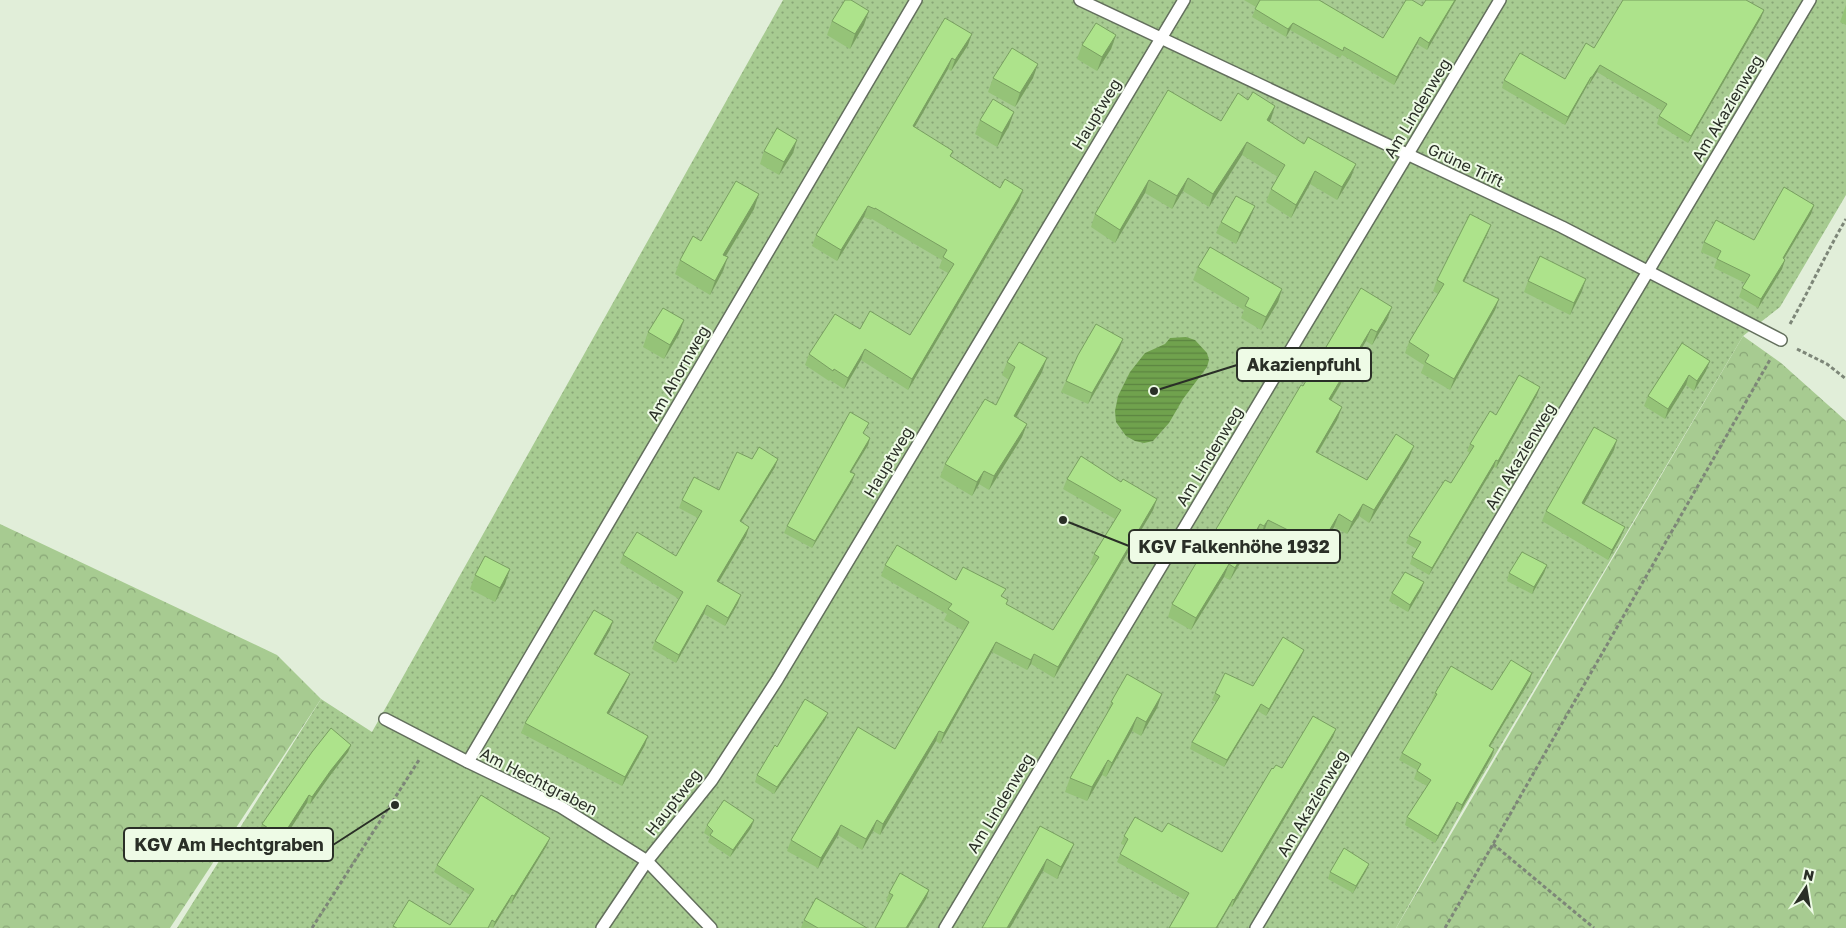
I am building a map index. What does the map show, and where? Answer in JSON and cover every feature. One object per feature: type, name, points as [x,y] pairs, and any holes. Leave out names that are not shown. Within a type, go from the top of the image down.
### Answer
[{"type":"lane","name":"Am Ahornweg","points":[[468,762],[916,0]]},
{"type":"lane","name":"Grüne Trift","points":[[1080,0],[1562,227],[1781,340]]},
{"type":"lane","name":"Hauptweg","points":[[602,928],[647,861],[712,780],[777,680],[1184,0]]},
{"type":"lane","name":"Am Lindenweg","points":[[945,928],[1500,0]]},
{"type":"lane","name":"Am Akazienweg","points":[[1256,928],[1810,0]]},
{"type":"lane","name":"Am Hechtgraben","points":[[385,719],[468,762],[562,807],[647,861],[711,928]]},
{"type":"path","points":[[1445,928],[1807,294],[1826,252],[1846,218]]},
{"type":"path","points":[[1781,340],[1827,364],[1846,379]]},
{"type":"path","points":[[312,928],[430,742]]},
{"type":"path","points":[[1492,844],[1594,928]]},
{"type":"green space","points":[[783,0],[1846,0],[1846,195],[1780,307],[1743,336],[1459,816],[1396,928],[177,928],[321,699],[372,732]]},
{"type":"green space","points":[[1743,336],[1781,363],[1846,421],[1846,928],[1396,928]]},
{"type":"green space","points":[[0,524],[277,655],[321,699],[170,928],[0,928]]},
{"type":"shaded area","points":[[1186,337],[1195,340],[1207,353],[1209,360],[1207,367],[1183,399],[1169,423],[1153,441],[1144,443],[1135,441],[1126,436],[1116,422],[1115,411],[1118,396],[1130,372],[1145,353],[1165,344],[1170,338]]},
{"type":"building","points":[[845,0],[851,0],[869,11],[855,34],[832,21]]},
{"type":"building","points":[[1260,0],[1319,0],[1383,38],[1406,0],[1412,0],[1422,6],[1426,0],[1455,0],[1429,43],[1420,37],[1397,77],[1344,47],[1343,51],[1293,23],[1288,29],[1255,9]]},
{"type":"building","points":[[1623,0],[1746,0],[1764,10],[1691,136],[1659,116],[1667,104],[1600,65],[1568,117],[1504,80],[1520,53],[1565,79],[1586,43],[1594,48]]},
{"type":"building","points":[[945,18],[972,34],[955,60],[952,58],[913,126],[953,151],[950,156],[1000,188],[1005,179],[1023,190],[912,379],[865,349],[848,378],[834,369],[833,371],[809,354],[835,314],[860,329],[870,311],[910,335],[954,264],[943,257],[947,250],[875,208],[868,206],[841,250],[816,235]]},
{"type":"building","points":[[1096,23],[1116,35],[1102,57],[1082,45]]},
{"type":"building","points":[[1012,48],[1038,64],[1020,93],[993,78]]},
{"type":"building","points":[[1168,90],[1221,121],[1238,93],[1248,100],[1253,92],[1275,106],[1267,120],[1304,144],[1308,137],[1356,164],[1342,187],[1315,171],[1296,205],[1271,189],[1285,165],[1247,142],[1213,194],[1188,178],[1177,196],[1149,180],[1120,230],[1095,214]]},
{"type":"building","points":[[993,99],[1014,112],[1002,133],[980,120]]},
{"type":"building","points":[[777,128],[797,140],[784,162],[764,151]]},
{"type":"building","points":[[736,181],[759,194],[723,255],[728,257],[715,281],[680,260],[693,236],[701,241]]},
{"type":"building","points":[[1784,187],[1814,205],[1783,258],[1785,260],[1761,299],[1742,288],[1750,275],[1717,259],[1721,251],[1704,242],[1716,220],[1754,240]]},
{"type":"building","points":[[1236,196],[1255,206],[1240,233],[1221,222]]},
{"type":"building","points":[[1470,214],[1491,225],[1463,281],[1499,299],[1454,379],[1425,362],[1429,355],[1409,342],[1444,284],[1437,280]]},
{"type":"building","points":[[1210,247],[1282,289],[1266,317],[1245,306],[1249,298],[1198,267]]},
{"type":"building","points":[[1540,256],[1586,279],[1574,303],[1528,281]]},
{"type":"building","points":[[1361,288],[1392,307],[1377,332],[1371,329],[1329,399],[1342,407],[1316,452],[1367,480],[1396,434],[1414,446],[1374,510],[1363,504],[1352,522],[1339,514],[1320,546],[1268,520],[1264,526],[1260,524],[1235,568],[1229,564],[1196,618],[1172,604],[1301,385],[1303,386]]},
{"type":"building","points":[[663,308],[684,320],[670,345],[648,332]]},
{"type":"building","points":[[1096,324],[1123,339],[1092,393],[1066,381]]},
{"type":"building","points":[[1019,342],[1047,358],[1014,416],[1027,424],[994,476],[984,471],[977,482],[945,464],[985,399],[996,405],[1015,367],[1007,362]]},
{"type":"building","points":[[1682,343],[1710,361],[1697,381],[1689,375],[1668,409],[1648,396]]},
{"type":"building","points":[[1519,375],[1540,387],[1498,461],[1496,460],[1432,568],[1412,557],[1421,542],[1409,536],[1445,480],[1451,483],[1474,446],[1470,444],[1490,411],[1496,415]]},
{"type":"building","points":[[850,412],[869,423],[863,433],[870,438],[850,472],[855,474],[815,541],[787,526]]},
{"type":"building","points":[[1594,427],[1617,440],[1582,503],[1625,527],[1612,550],[1546,511]]},
{"type":"building","points":[[759,447],[778,459],[740,521],[749,527],[717,581],[741,595],[728,618],[707,605],[679,655],[655,641],[683,592],[623,555],[637,532],[676,556],[702,511],[682,500],[694,477],[719,490],[737,452],[752,459]]},
{"type":"building","points":[[1081,456],[1121,482],[1123,479],[1157,499],[1058,667],[1034,654],[1031,660],[996,642],[944,733],[939,731],[883,824],[877,820],[866,839],[841,825],[821,858],[791,840],[858,727],[895,749],[969,622],[948,609],[952,604],[885,565],[897,545],[956,580],[963,567],[1006,589],[1001,596],[1008,600],[1006,604],[1053,630],[1099,557],[1094,554],[1121,510],[1067,479]]},
{"type":"building","points":[[1522,552],[1547,565],[1534,587],[1509,573]]},
{"type":"building","points":[[485,556],[510,569],[500,588],[475,575]]},
{"type":"building","points":[[1405,572],[1424,582],[1410,605],[1392,593]]},
{"type":"building","points":[[594,610],[613,621],[594,654],[630,674],[607,713],[648,736],[625,777],[525,723]]},
{"type":"building","points":[[1283,637],[1304,650],[1269,709],[1261,704],[1227,760],[1192,742],[1220,696],[1215,693],[1225,673],[1253,686]]},
{"type":"building","points":[[1511,660],[1532,673],[1489,746],[1494,749],[1462,805],[1457,802],[1438,836],[1407,817],[1431,780],[1417,771],[1421,764],[1402,753],[1437,694],[1435,693],[1451,666],[1492,690]]},
{"type":"building","points":[[1127,674],[1162,694],[1146,722],[1137,717],[1112,763],[1108,760],[1092,787],[1070,778],[1113,703],[1111,702]]},
{"type":"building","points":[[805,699],[828,713],[777,787],[757,775],[775,745],[777,747]]},
{"type":"building","points":[[1313,716],[1336,729],[1216,928],[1169,928],[1189,893],[1120,854],[1128,839],[1124,836],[1135,817],[1162,832],[1168,823],[1222,852],[1272,768],[1276,765],[1282,768]]},
{"type":"building","points":[[331,728],[351,745],[312,797],[309,795],[282,837],[262,824]]},
{"type":"building","points":[[481,795],[550,838],[514,896],[512,895],[495,922],[492,920],[488,928],[397,928],[393,926],[409,900],[450,925],[474,889],[437,865]]},
{"type":"building","points":[[724,800],[754,820],[733,850],[710,835],[713,831],[707,825]]},
{"type":"building","points":[[1040,826],[1074,844],[1061,867],[1047,859],[1007,928],[982,928]]},
{"type":"building","points":[[1344,848],[1369,864],[1356,886],[1330,872]]},
{"type":"building","points":[[900,873],[929,890],[906,928],[875,928],[893,895],[889,893]]},
{"type":"building","points":[[816,898],[867,928],[818,928],[804,920]]},
{"type":"place","name":"Akazienpfuhl","points":[[1154,391]]},
{"type":"place","name":"KGV Falkenhöhe 1932","points":[[1063,520]]},
{"type":"place","name":"KGV Am Hechtgraben","points":[[395,805]]}]
